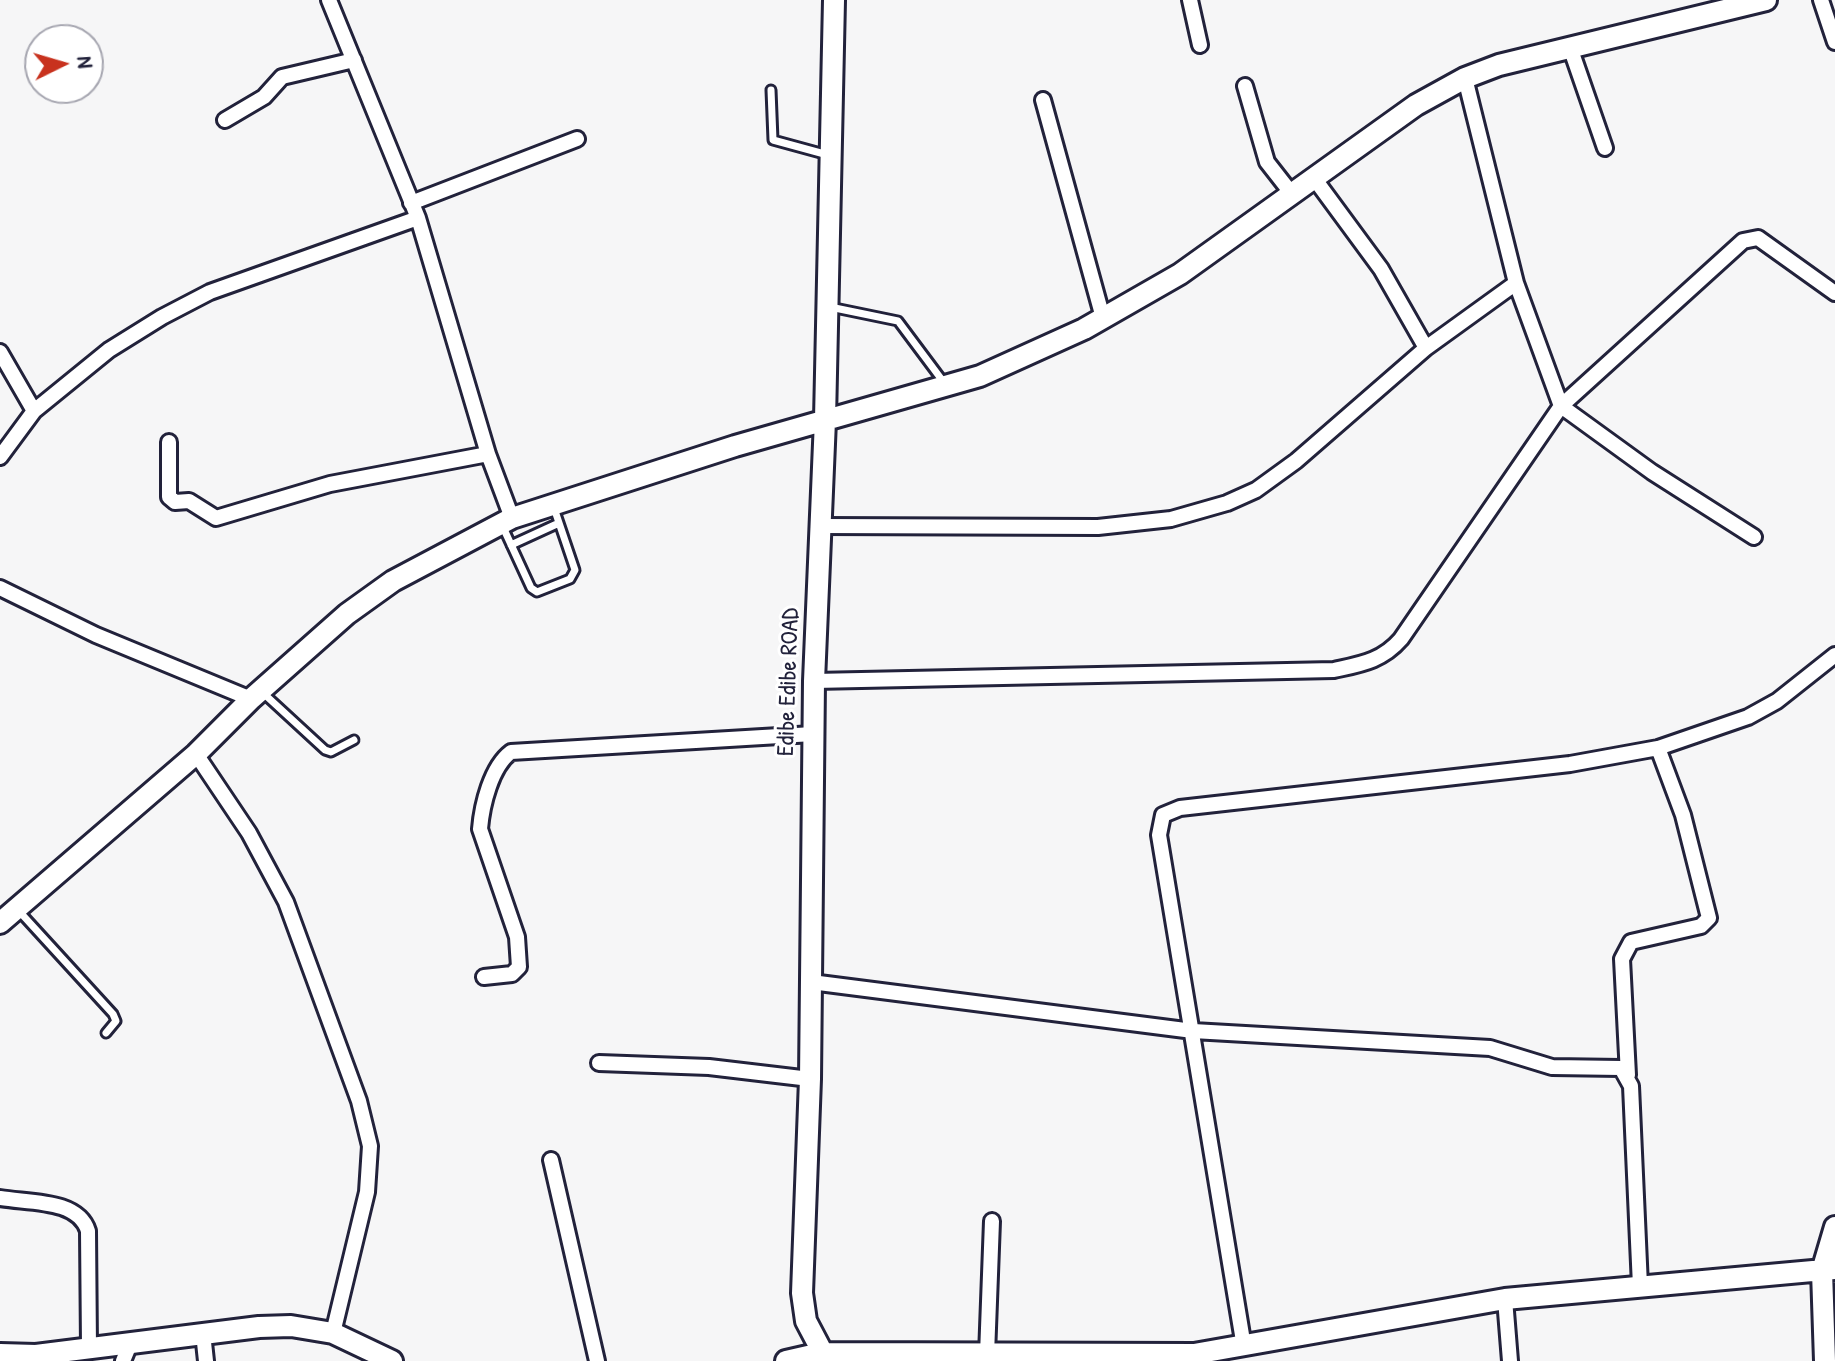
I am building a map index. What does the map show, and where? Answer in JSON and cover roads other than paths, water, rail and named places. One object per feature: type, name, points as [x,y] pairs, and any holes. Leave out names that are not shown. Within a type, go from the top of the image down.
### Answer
[{"type":"street","points":[[329,0],[418,218],[507,520]]},
{"type":"street","name":"Edibe Edibe ROAD","points":[[824,1357],[806,1321],[802,1293],[810,1079],[814,681],[825,420],[834,0]]},
{"type":"street","points":[[1190,0],[1200,45]]},
{"type":"street","points":[[0,923],[196,754],[256,695],[347,614],[393,581],[507,520],[556,514],[825,420],[980,376],[1103,318],[1180,274],[1416,105],[1465,78],[1499,65],[1766,0]]},
{"type":"street","points":[[1821,0],[1835,42]]},
{"type":"street","points":[[1570,47],[1605,148]]},
{"type":"street","points":[[225,120],[264,97],[282,77],[354,60]]},
{"type":"street","points":[[1465,78],[1516,283],[1561,406],[1652,472],[1754,537]]},
{"type":"street","points":[[1245,86],[1267,162],[1292,194]]},
{"type":"street","points":[[1043,100],[1103,318]]},
{"type":"street","points":[[411,203],[577,139]]},
{"type":"street","points":[[1314,178],[1381,269],[1426,348]]},
{"type":"street","points":[[0,457],[34,411],[109,350],[210,292],[418,218]]},
{"type":"street","points":[[814,681],[1334,670],[1375,661],[1389,653],[1401,639],[1561,406],[1743,241],[1758,238],[1835,293]]},
{"type":"street","points":[[820,526],[1098,527],[1171,519],[1227,503],[1256,490],[1296,461],[1426,348],[1516,283]]},
{"type":"street","points":[[0,352],[34,411]]},
{"type":"street","points":[[169,442],[169,497],[175,502],[189,501],[216,518],[330,484],[488,454]]},
{"type":"street","points":[[0,588],[96,635],[256,695]]},
{"type":"street","points":[[1244,1347],[1159,835],[1163,815],[1180,808],[1570,764],[1658,748],[1748,717],[1777,701],[1835,655]]},
{"type":"street","points":[[484,977],[512,974],[519,967],[517,937],[480,829],[481,811],[502,759],[511,752],[813,734]]},
{"type":"street","points":[[1640,1286],[1628,1023],[1622,968],[1625,951],[1631,942],[1701,926],[1709,918],[1683,815],[1658,748]]},
{"type":"street","points":[[196,754],[249,833],[286,902],[359,1101],[370,1146],[367,1192],[333,1333]]},
{"type":"street","points":[[811,982],[1193,1031],[1490,1048],[1544,1066],[1621,1068],[1628,1075]]},
{"type":"street","points":[[599,1063],[709,1067],[810,1079]]},
{"type":"street","points":[[551,1160],[597,1361]]},
{"type":"street","points":[[0,1198],[74,1209],[84,1219],[88,1231],[89,1348]]},
{"type":"street","points":[[987,1355],[992,1221]]},
{"type":"street","points":[[1825,1361],[1829,1270],[1835,1227]]},
{"type":"street","points":[[786,1361],[824,1357],[1194,1354],[1505,1299],[1829,1270]]},
{"type":"street","points":[[1505,1299],[1510,1361]]},
{"type":"street","points":[[0,1354],[36,1355],[89,1348],[126,1352],[203,1333],[291,1326],[333,1333],[392,1361]]},
{"type":"street","points":[[203,1333],[206,1361]]},
{"type":"lane","points":[[771,90],[773,140],[831,156]]},
{"type":"lane","points":[[827,306],[898,321],[913,336],[946,385]]},
{"type":"lane","points":[[507,520],[511,545],[531,588],[537,592],[570,579],[575,570],[556,514],[511,545]]},
{"type":"lane","points":[[256,695],[325,750],[331,752],[354,740]]},
{"type":"lane","points":[[17,908],[113,1014],[116,1021],[106,1033]]}]
